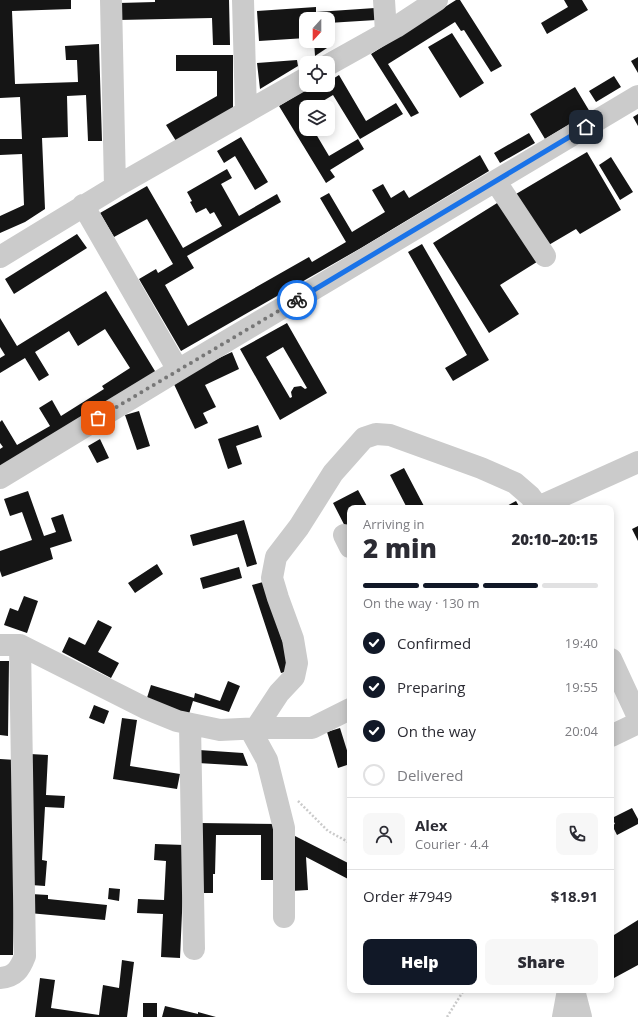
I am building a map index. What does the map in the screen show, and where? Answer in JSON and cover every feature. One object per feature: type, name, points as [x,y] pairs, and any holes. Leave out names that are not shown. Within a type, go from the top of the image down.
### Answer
[{"type":"street","points":[[111,0],[115,187]]},
{"type":"street","points":[[243,0],[246,112]]},
{"type":"street","points":[[384,0],[386,32]]},
{"type":"street","points":[[335,61],[386,32],[437,0]]},
{"type":"street","points":[[0,257],[83,205],[299,82]]},
{"type":"street","points":[[0,478],[178,370],[496,182],[638,96]]},
{"type":"street","points":[[496,182],[544,256]]},
{"type":"street","points":[[83,205],[178,370]]},
{"type":"street","points":[[256,728],[279,693],[294,677],[297,663],[293,639],[272,578],[276,557],[299,527],[333,473],[364,438],[376,434],[390,435],[481,468],[515,483],[530,496],[537,505]]},
{"type":"street","points":[[543,505],[638,462]]},
{"type":"street","points":[[0,978],[6,977],[20,969],[24,956],[10,645],[145,708],[178,721],[220,730],[256,728],[312,728],[347,710]]},
{"type":"street","points":[[614,665],[638,717]]},
{"type":"street","points":[[614,735],[638,723]]},
{"type":"street","points":[[190,724],[194,949]]},
{"type":"street","points":[[256,728],[267,760],[284,828],[284,917]]},
{"type":"street","points":[[563,1017],[567,993]]},
{"type":"street","points":[[575,993],[581,1017]]},
{"type":"path","points":[[295,798],[328,831],[347,841]]},
{"type":"path","points":[[447,1017],[462,993]]},
{"type":"building","points":[[0,0],[71,0],[71,9],[12,11],[15,84],[78,82],[77,60],[66,60],[65,46],[99,44],[102,141],[88,141],[86,95],[67,96],[68,137],[42,138],[45,209],[25,222],[0,233],[0,216],[24,205],[22,154],[0,155],[0,139],[22,139],[20,97],[0,98]]},
{"type":"building","points":[[155,0],[229,0],[230,45],[213,45],[212,18],[119,20],[119,3],[155,2]]},
{"type":"building","points":[[456,0],[460,0],[502,66],[491,72],[464,30],[461,31],[455,22],[388,64],[419,113],[411,117],[371,54]]},
{"type":"building","points":[[564,0],[582,0],[588,10],[547,34],[541,23],[568,7]]},
{"type":"building","points":[[316,7],[316,12],[299,12],[299,38],[259,41],[257,11]]},
{"type":"building","points":[[375,8],[376,20],[335,23],[335,12],[316,12]]},
{"type":"building","points":[[452,33],[484,83],[460,98],[428,47]]},
{"type":"building","points":[[314,48],[327,48],[315,56]]},
{"type":"building","points":[[176,55],[233,55],[233,108],[176,141],[166,125],[217,96],[217,71],[176,71]]},
{"type":"building","points":[[638,57],[638,73],[631,61]]},
{"type":"building","points":[[297,60],[298,66],[260,89],[257,63]]},
{"type":"building","points":[[339,75],[366,121],[396,103],[403,114],[360,139],[333,95],[325,100],[299,100],[299,136],[317,136],[329,156],[358,139],[364,149],[330,170],[335,177],[326,183],[279,106],[302,92],[335,92],[335,78]]},
{"type":"building","points":[[614,76],[621,87],[596,102],[589,91]]},
{"type":"building","points":[[575,87],[590,112],[545,139],[530,114]]},
{"type":"building","points":[[638,114],[638,126],[633,117]]},
{"type":"building","points":[[529,133],[535,143],[500,163],[494,153]]},
{"type":"building","points":[[241,137],[268,182],[255,190],[235,156],[224,163],[217,151]]},
{"type":"building","points":[[587,152],[621,210],[580,234],[576,229],[547,246],[516,194]]},
{"type":"building","points":[[480,155],[489,171],[361,248],[181,351],[139,279],[156,269],[158,273],[173,264],[147,219],[114,237],[100,213],[147,186],[183,248],[222,226],[214,212],[210,214],[206,208],[196,213],[187,192],[227,169],[232,178],[221,184],[239,216],[277,194],[281,202],[187,256],[194,268],[165,285],[188,326],[309,257],[312,262],[346,242],[320,198],[329,193],[352,232],[385,212],[372,190],[383,184],[391,198],[404,190],[409,198]]},
{"type":"building","points":[[611,157],[633,192],[620,200],[599,165]]},
{"type":"building","points":[[502,200],[540,260],[500,285],[519,314],[489,333],[433,243]]},
{"type":"building","points":[[77,234],[87,248],[14,294],[5,279]]},
{"type":"building","points":[[422,244],[489,360],[453,381],[445,368],[467,355],[408,252]]},
{"type":"building","points":[[106,291],[158,376],[0,473],[0,449],[3,447],[0,443],[0,422],[2,420],[17,445],[50,426],[39,408],[52,400],[61,416],[104,389],[102,386],[130,368],[105,329],[78,346],[69,331],[35,352],[49,375],[39,381],[25,358],[0,373],[0,358],[5,355],[0,347],[0,318],[17,346]]},
{"type":"building","points":[[287,323],[327,393],[280,420],[240,349]],"holes":[[[283,347],[307,388],[305,389],[301,386],[294,387],[291,392],[292,397],[290,398],[266,357]]]},
{"type":"building","points":[[232,352],[239,369],[205,385],[216,407],[203,413],[208,423],[195,429],[172,380]]},
{"type":"building","points":[[139,411],[150,446],[137,450],[125,415]]},
{"type":"building","points":[[258,425],[262,437],[236,446],[242,464],[228,469],[218,439]]},
{"type":"building","points":[[100,439],[109,458],[97,463],[88,446]]},
{"type":"building","points":[[404,468],[423,505],[405,505],[390,475]]},
{"type":"building","points":[[358,490],[366,505],[347,505],[347,530],[333,503]]},
{"type":"building","points":[[28,491],[44,536],[56,532],[51,518],[63,514],[72,541],[50,548],[53,559],[2,577],[0,571],[0,551],[32,540],[22,512],[10,516],[4,499]]},
{"type":"building","points":[[516,501],[518,505],[509,505]]},
{"type":"building","points":[[244,520],[257,564],[247,567],[237,534],[193,546],[190,535]]},
{"type":"building","points":[[638,526],[638,541],[632,529]]},
{"type":"building","points":[[157,564],[163,574],[135,593],[128,583]]},
{"type":"building","points":[[239,567],[242,578],[203,589],[200,578]]},
{"type":"building","points":[[263,582],[292,670],[281,673],[252,585]]},
{"type":"building","points":[[24,596],[38,601],[27,633],[4,625],[10,608],[18,611]]},
{"type":"building","points":[[98,620],[112,627],[98,652],[119,663],[111,678],[62,652],[69,637],[85,645]]},
{"type":"building","points":[[0,661],[9,661],[8,736],[0,735]]},
{"type":"building","points":[[228,681],[240,686],[229,712],[193,701],[189,714],[146,701],[151,685],[194,698],[195,693],[220,701]]},
{"type":"building","points":[[94,705],[109,711],[104,724],[89,718]]},
{"type":"building","points":[[122,718],[137,720],[130,766],[180,774],[177,789],[113,779]]},
{"type":"building","points":[[340,728],[347,750],[347,765],[338,768],[327,732]]},
{"type":"building","points":[[199,750],[243,753],[248,766],[198,763]]},
{"type":"building","points":[[30,754],[48,755],[46,795],[65,796],[64,808],[45,807],[42,860],[47,861],[45,886],[31,885]]},
{"type":"building","points":[[0,759],[16,760],[13,955],[0,955]]},
{"type":"building","points":[[632,808],[638,819],[638,824],[617,835],[614,829],[614,817]]},
{"type":"building","points":[[199,823],[278,824],[278,880],[261,880],[261,835],[216,835],[213,893],[198,893]]},
{"type":"building","points":[[295,836],[347,862],[347,878],[306,857],[308,890],[291,891],[289,849]]},
{"type":"building","points":[[155,844],[185,845],[180,958],[161,957],[163,914],[137,913],[138,899],[164,900],[166,861],[154,860]]},
{"type":"building","points":[[109,888],[120,889],[119,901],[108,899]]},
{"type":"building","points":[[31,894],[48,895],[48,899],[107,905],[105,920],[29,913]]},
{"type":"building","points":[[638,920],[638,965],[614,978],[614,935]]},
{"type":"building","points":[[122,960],[134,962],[127,1017],[35,1017],[40,978],[55,980],[51,1008],[99,1015],[103,985],[119,988]]},
{"type":"building","points":[[143,1003],[157,1003],[157,1017],[143,1017]]},
{"type":"building","points":[[165,1006],[198,1014],[198,1012],[216,1017],[162,1017]]},
{"type":"way so far","points":[[98,418],[297,300]]},
{"type":"route","points":[[297,300],[586,127]]}]
